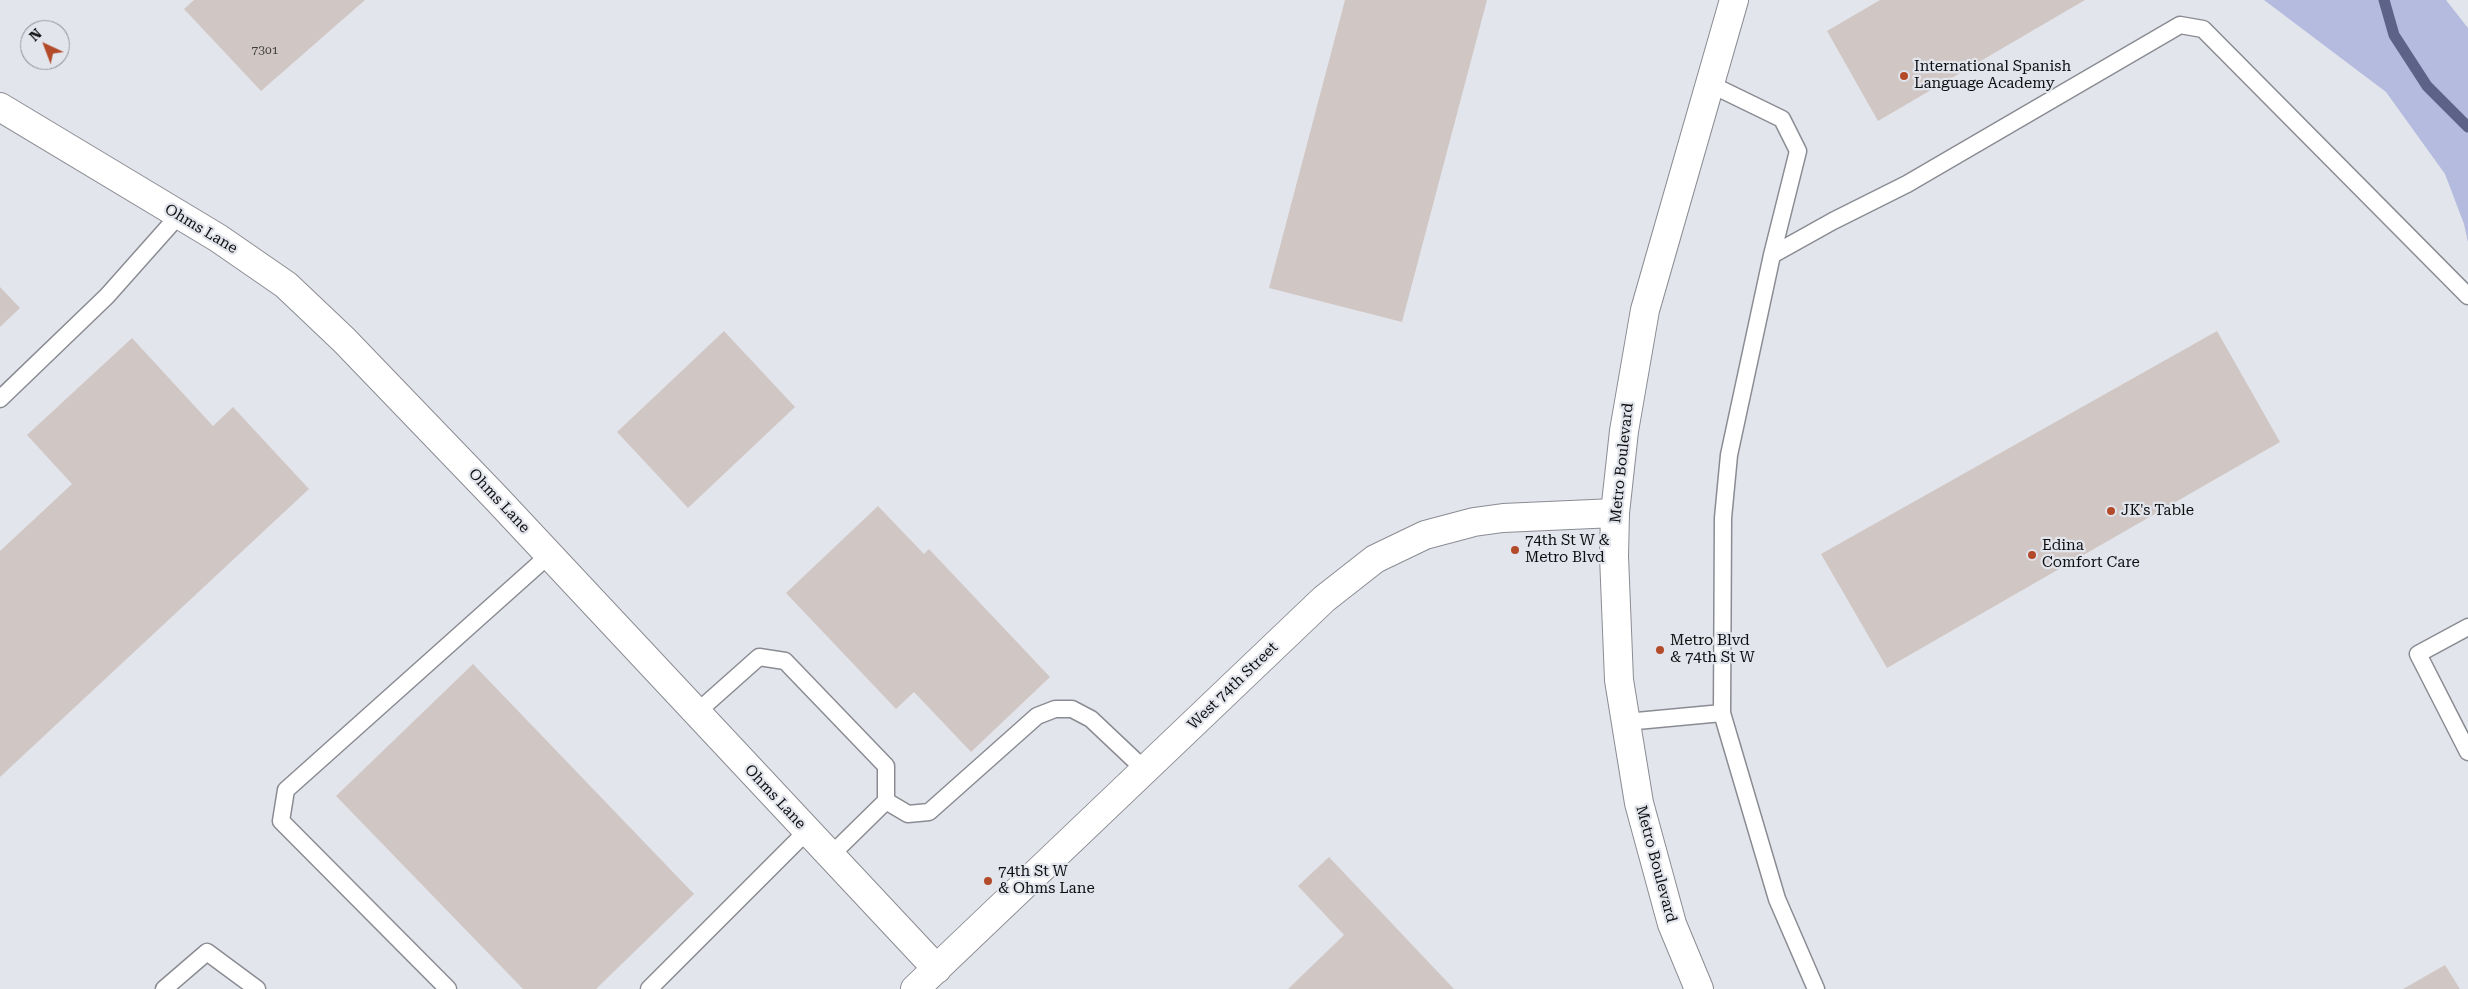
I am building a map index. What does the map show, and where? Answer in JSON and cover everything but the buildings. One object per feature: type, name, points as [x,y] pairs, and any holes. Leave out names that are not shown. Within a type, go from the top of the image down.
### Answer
[{"type":"street","name":"Metro Boulevard","points":[[1699,989],[1672,924],[1639,803],[1619,680],[1614,556],[1624,431],[1645,310],[1734,0]]},
{"type":"street","name":"Ohms Lane","points":[[0,107],[250,259],[286,285],[351,347],[549,555],[936,969]]},
{"type":"street","name":"West 74th Street","points":[[915,989],[1324,599],[1375,559],[1425,535],[1474,522],[1503,518],[1616,513]]},
{"type":"lane","points":[[1772,255],[1833,221],[1907,184],[2180,24],[2203,29],[2468,296]]},
{"type":"lane","points":[[1710,84],[1782,119],[1798,151],[1772,255],[1729,455],[1722,518],[1722,713],[1777,899],[1816,989]]},
{"type":"lane","points":[[0,399],[107,296],[179,215]]},
{"type":"lane","points":[[448,989],[281,821],[286,790],[549,555]]},
{"type":"lane","points":[[2468,627],[2418,654],[2468,752]]},
{"type":"lane","points":[[696,713],[759,657],[785,661],[886,766],[886,801],[830,856]]},
{"type":"lane","points":[[886,801],[908,814],[929,812],[1037,716],[1055,709],[1072,709],[1091,719],[1146,770]]},
{"type":"lane","points":[[1626,722],[1722,713]]},
{"type":"lane","points":[[649,989],[807,831]]},
{"type":"lane","points":[[164,989],[207,952],[257,989]]},
{"type":"shaded area","points":[[2264,0],[2446,0],[2468,28],[2468,242],[2464,224],[2445,174],[2386,92]]},
{"type":"waterway","points":[[2384,0],[2394,35],[2427,86],[2468,127]]},
{"type":"place","name":"International Spanish Language Academy","points":[[1904,76]]},
{"type":"place","name":"JK's Table","points":[[2111,511]]},
{"type":"place","name":"74th St W & Metro Blvd","points":[[1515,550]]},
{"type":"place","name":"Edina Comfort Care","points":[[2032,555]]},
{"type":"place","name":"Metro Blvd & 74th St W","points":[[1660,650]]},
{"type":"place","name":"74th St W & Ohms Lane","points":[[988,881]]}]
